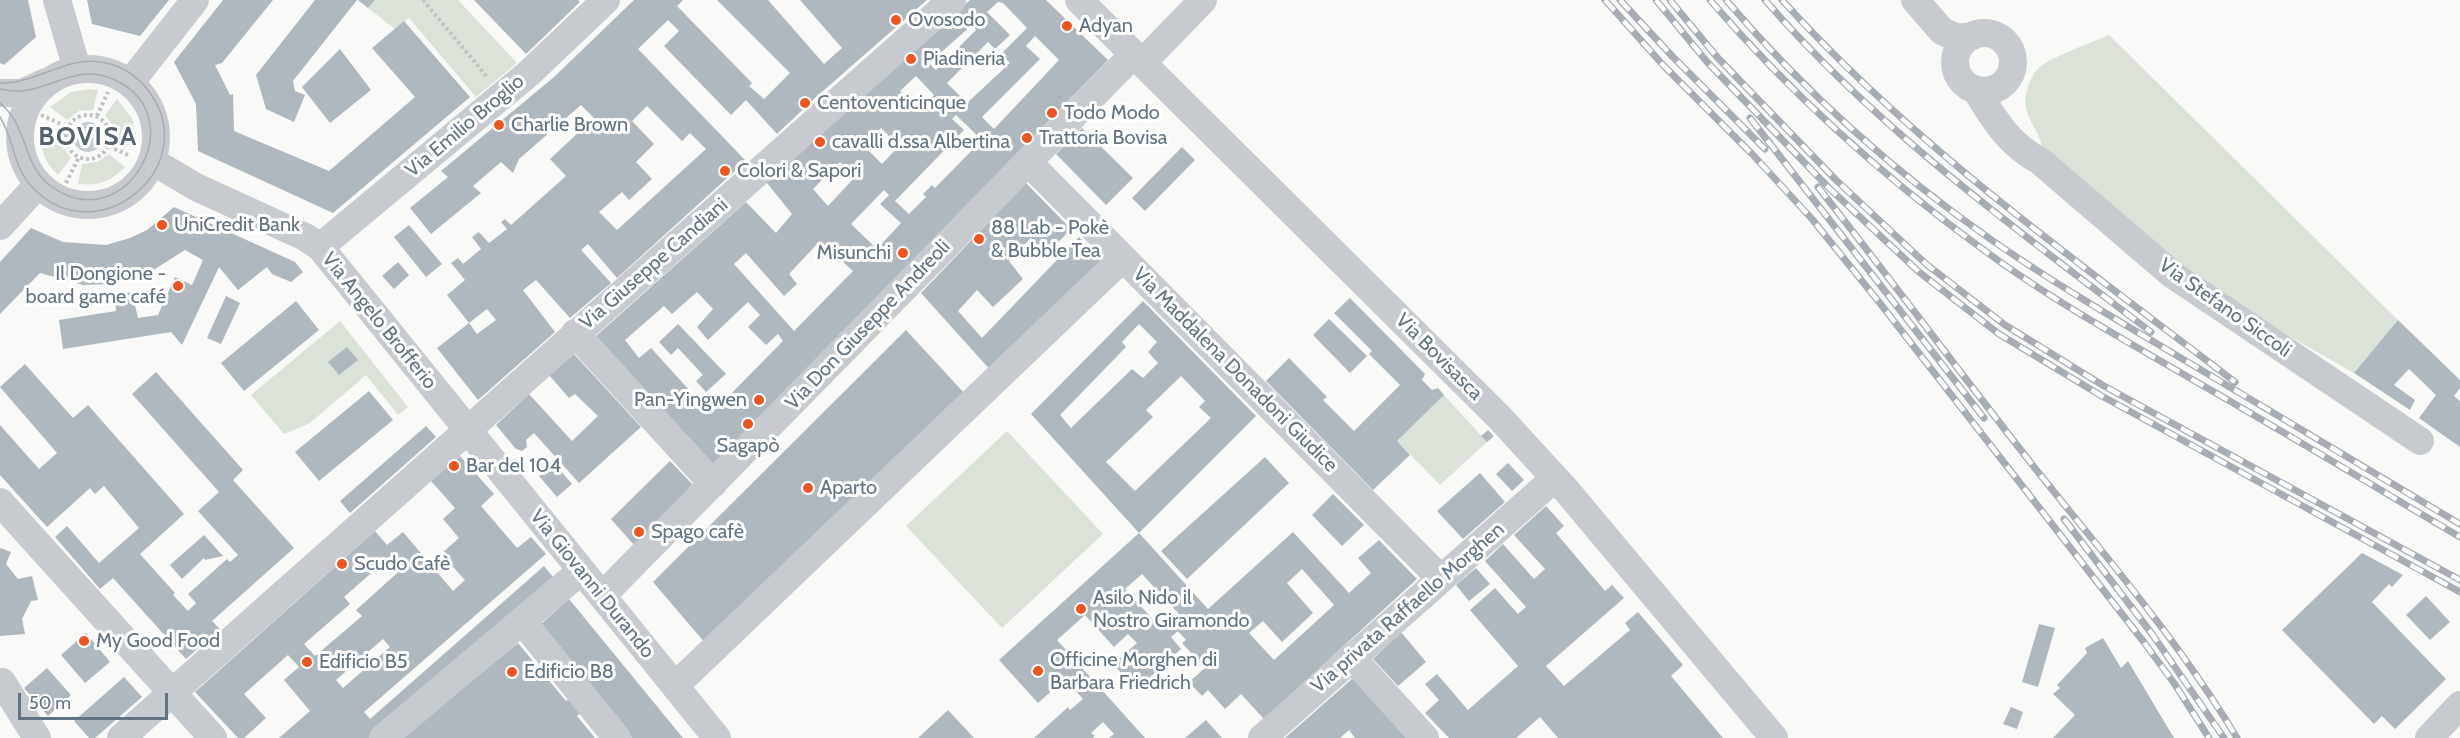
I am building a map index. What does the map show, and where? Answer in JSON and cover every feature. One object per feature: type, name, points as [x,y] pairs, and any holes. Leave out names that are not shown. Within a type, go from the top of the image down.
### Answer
[{"type":"street","points":[[57,0],[65,74]]},
{"type":"street","points":[[120,86],[195,0]]},
{"type":"street","name":"Via Emilio Broglio","points":[[320,247],[528,74],[606,0]]},
{"type":"street","name":"Via Giuseppe Candiani","points":[[122,738],[173,693],[351,523],[466,430],[952,0]]},
{"type":"street","name":"Via Bovisasca","points":[[1079,0],[1499,417],[1555,478],[1774,738]]},
{"type":"street","name":"Via Don Giuseppe Andreoli","points":[[602,596],[1028,162],[1203,0]]},
{"type":"street","points":[[1917,3],[1942,31],[1957,38],[1990,34],[2006,43],[2013,59],[2010,75],[1997,88],[1987,91],[1976,90],[1962,81],[1955,65],[1925,25],[1917,3]]},
{"type":"street","points":[[1955,65],[1959,48],[1973,36]]},
{"type":"street","points":[[0,93],[22,93],[65,74],[102,70],[121,77],[120,86]]},
{"type":"street","points":[[20,149],[21,123],[26,108],[37,91],[65,74]]},
{"type":"street","name":"Via Stefano Siccoli","points":[[2010,75],[2009,104],[2014,122],[2040,161]]},
{"type":"street","points":[[0,101],[14,120],[20,149],[29,172],[37,183],[64,201],[87,205],[99,204],[123,196],[148,171],[143,160],[156,138],[152,113],[147,101],[120,86]]},
{"type":"street","name":"Via Stefano Siccoli","points":[[1976,90],[1998,126],[2022,151],[2040,161],[2173,275],[2420,441]]},
{"type":"street","name":"Via Angelo Brofferio","points":[[143,160],[305,237],[320,247],[466,430]]},
{"type":"street","name":"Via Maddalena Donadoni Giudice","points":[[1028,162],[1441,579]]},
{"type":"street","points":[[0,226],[37,183]]},
{"type":"street","points":[[678,683],[1123,258]]},
{"type":"street","points":[[575,333],[713,484]]},
{"type":"street","name":"Via Giovanni Durando","points":[[466,430],[717,738]]},
{"type":"street","name":"Via privata Raffaello Morghen","points":[[1262,738],[1555,478]]},
{"type":"street","points":[[0,502],[213,738]]},
{"type":"street","points":[[383,738],[581,571]]},
{"type":"street","points":[[522,621],[617,738]]},
{"type":"street","points":[[1352,657],[1425,738]]},
{"type":"street","points":[[2,682],[37,738]]},
{"type":"street","points":[[2429,738],[2460,705]]},
{"type":"path","points":[[423,0],[502,95]]},
{"type":"path","points":[[98,116],[120,86]]},
{"type":"path","points":[[41,115],[68,127]]},
{"type":"path","points":[[80,116],[98,116],[109,129],[109,147],[96,158],[79,157],[67,145],[68,127],[80,116]]},
{"type":"path","points":[[109,147],[143,160]]},
{"type":"path","points":[[66,183],[79,157]]},
{"type":"shaded area","points":[[375,0],[458,0],[517,63],[476,97],[409,18],[395,29],[368,8]]},
{"type":"shaded area","points":[[2109,35],[2398,320],[2354,373],[2282,332],[2190,273],[2043,151],[2025,103],[2034,74],[2041,66],[2055,58]]},
{"type":"shaded area","points":[[98,90],[93,110],[79,111],[67,120],[50,107],[71,92]]},
{"type":"shaded area","points":[[117,99],[133,120],[135,146],[115,142],[114,127],[105,115]]},
{"type":"shaded area","points":[[88,122],[99,126],[103,137],[99,148],[88,152],[77,148],[73,137],[77,126]]},
{"type":"shaded area","points":[[41,128],[61,132],[62,146],[71,158],[58,175],[49,165],[44,154]]},
{"type":"shaded area","points":[[109,154],[125,167],[115,176],[104,181],[78,184],[82,164],[97,162]]},
{"type":"shaded area","points":[[340,321],[408,407],[398,415],[366,375],[310,423],[284,434],[251,395]]},
{"type":"shaded area","points":[[1444,395],[1487,442],[1440,485],[1397,441]]},
{"type":"shaded area","points":[[1007,431],[1103,534],[1002,628],[906,526]]},
{"type":"building","points":[[0,0],[28,0],[36,37],[4,65],[0,63]]},
{"type":"building","points":[[87,0],[169,0],[140,36],[92,24]]},
{"type":"building","points":[[223,0],[273,0],[222,63],[215,65],[230,95],[233,94],[234,131],[329,171],[415,97],[372,48],[404,21],[470,97],[333,213],[198,151],[196,104],[174,62]]},
{"type":"building","points":[[315,0],[357,0],[293,81],[295,91],[305,95],[294,122],[266,109],[256,75]]},
{"type":"building","points":[[358,0],[375,0],[368,8]]},
{"type":"building","points":[[474,0],[578,0],[580,2],[526,54]]},
{"type":"building","points":[[634,0],[683,0],[677,6],[752,83],[749,86],[764,99],[790,73],[717,0],[768,0],[824,64],[842,48],[800,0],[927,0],[777,134],[746,100],[731,115],[664,46],[679,31],[668,20],[638,49],[746,161],[617,278],[588,244],[581,250],[611,283],[570,318],[536,280],[523,290],[555,332],[478,400],[437,348],[469,323],[447,295],[465,280],[451,263],[458,258],[463,264],[481,249],[472,237],[479,232],[489,243],[507,229],[501,222],[505,219],[511,225],[566,176],[550,159],[594,118],[581,105],[519,159],[513,173],[501,162],[473,186],[481,193],[431,234],[410,208],[448,177],[441,171],[554,77]],"holes":[[[647,106],[682,141],[690,133],[706,149],[617,230],[599,212],[622,192],[629,200],[652,179],[636,162],[654,144],[632,121]],[[487,309],[496,320],[477,334],[469,323]]]},
{"type":"building","points":[[970,0],[1046,0],[1108,60],[712,466],[596,336],[746,202],[776,233],[792,214],[767,183]],"holes":[[[998,2],[1003,3],[1027,28],[1001,54],[1010,63],[967,103],[947,83],[988,42],[995,49],[1010,35],[987,12]],[[972,25],[976,30],[936,70],[929,63]],[[1035,36],[1059,60],[994,129],[982,117],[1040,59],[1026,46]],[[916,76],[934,95],[918,111],[900,91]],[[956,115],[982,140],[935,188],[932,185],[923,194],[926,197],[909,214],[895,201],[964,130],[952,119]],[[881,128],[891,138],[894,135],[902,143],[882,164],[863,145]],[[840,162],[855,177],[828,206],[813,189]],[[884,190],[889,195],[880,204],[901,223],[877,249],[851,224]],[[820,241],[853,271],[794,331],[734,264],[746,253],[784,296],[797,284],[789,274]],[[697,292],[713,309],[697,327],[708,340],[748,302],[760,315],[748,327],[766,345],[778,334],[783,341],[711,414],[651,348],[639,358],[625,340],[664,306],[672,314]]]},
{"type":"building","points":[[340,49],[371,90],[330,123],[302,87]]},
{"type":"building","points":[[1082,128],[1133,178],[1106,205],[1056,154]]},
{"type":"building","points":[[1182,147],[1195,160],[1145,211],[1132,198]]},
{"type":"building","points":[[1026,183],[1071,229],[1046,255],[1031,238],[1009,261],[1023,279],[993,307],[977,290],[958,311],[982,338],[1079,237],[1105,263],[993,373],[921,293]]},
{"type":"building","points":[[174,207],[295,262],[303,272],[291,282],[272,274],[267,267],[238,290],[219,267],[182,345],[171,332],[63,349],[59,320],[116,311],[114,295],[132,292],[138,318],[158,315],[175,277],[192,285],[203,260],[185,250],[155,269],[112,284],[83,285],[40,273],[0,314],[0,262],[31,228],[63,242],[106,245],[147,230]]},
{"type":"building","points":[[409,225],[442,264],[426,277],[394,237]]},
{"type":"building","points":[[398,262],[409,275],[394,289],[382,276]]},
{"type":"building","points":[[226,296],[240,303],[221,344],[207,338]]},
{"type":"building","points":[[1350,298],[1425,374],[1422,380],[1432,390],[1438,388],[1444,395],[1397,441],[1410,455],[1373,490],[1266,381],[1289,358],[1327,397],[1323,400],[1354,431],[1400,385],[1369,354],[1372,351],[1334,313]]},
{"type":"building","points":[[296,301],[319,330],[244,391],[221,363]]},
{"type":"building","points":[[1143,301],[1256,416],[1139,533],[1031,414]],"holes":[[[1139,324],[1157,342],[1148,352],[1158,363],[1143,378],[1132,369],[1071,428],[1060,415],[1126,347],[1122,342]],[[1181,376],[1205,401],[1199,407],[1211,418],[1135,491],[1106,462],[1153,417],[1146,410]]]},
{"type":"building","points":[[1329,319],[1367,356],[1350,373],[1313,335]]},
{"type":"building","points":[[2398,320],[2460,380],[2460,388],[2454,396],[2460,401],[2460,447],[2419,418],[2436,395],[2409,369],[2394,385],[2415,400],[2410,410],[2354,373]]},
{"type":"building","points":[[678,324],[726,374],[706,392],[696,381],[703,375],[678,348],[671,355],[659,342]]},
{"type":"building","name":"Aparto","points":[[906,330],[965,394],[706,644],[653,582]]},
{"type":"building","points":[[347,347],[358,360],[339,375],[328,362]]},
{"type":"building","points":[[574,354],[641,427],[579,483],[534,433],[526,440],[527,447],[522,451],[516,449],[496,425],[529,394],[572,441],[598,416],[575,394],[569,398],[549,375]]},
{"type":"building","points":[[25,364],[73,418],[88,405],[184,514],[140,554],[188,611],[196,603],[188,594],[227,559],[230,562],[238,555],[198,511],[219,492],[132,394],[156,372],[243,470],[233,480],[294,548],[212,621],[220,629],[186,659],[113,578],[100,589],[55,537],[67,526],[99,563],[139,528],[104,486],[95,494],[90,488],[47,527],[0,475],[0,425],[39,469],[57,453],[0,387]]},
{"type":"building","points":[[369,391],[393,420],[319,481],[295,452]]},
{"type":"building","points":[[426,426],[436,437],[350,513],[340,501]]},
{"type":"building","points":[[1488,430],[1494,436],[1487,442],[1481,436]]},
{"type":"building","points":[[460,456],[494,494],[481,506],[517,548],[531,537],[546,554],[364,712],[370,719],[544,566],[553,577],[370,738],[279,738],[310,711],[284,680],[299,667],[288,655],[244,694],[266,718],[244,738],[238,738],[195,692],[375,531],[387,545],[403,532],[453,591],[465,580],[441,554],[459,538],[443,519],[455,508],[431,481]],"holes":[[[394,553],[405,566],[356,610],[362,616],[315,656],[304,644],[350,604],[344,597]],[[383,639],[390,647],[343,688],[336,680]]]},
{"type":"building","points":[[1265,457],[1289,483],[1187,579],[1161,551]]},
{"type":"building","points":[[670,461],[694,486],[634,545],[611,519]]},
{"type":"building","points":[[554,463],[572,484],[557,497],[539,476]]},
{"type":"building","points":[[1508,463],[1524,480],[1512,491],[1496,474]]},
{"type":"building","points":[[1480,473],[1505,502],[1463,539],[1437,511]]},
{"type":"building","points":[[1333,494],[1364,525],[1342,546],[1312,515]]},
{"type":"building","points":[[1546,506],[1564,526],[1556,533],[1605,591],[1612,585],[1624,598],[1546,666],[1564,686],[1630,630],[1625,623],[1638,612],[1683,665],[1671,676],[1723,738],[1558,738],[1540,717],[1516,738],[1449,738],[1425,713],[1439,700],[1425,684],[1437,674],[1468,710],[1518,666],[1470,610],[1495,588],[1518,614],[1526,607],[1485,561],[1503,544],[1534,579],[1545,569],[1514,535]]},
{"type":"building","points":[[1293,532],[1349,593],[1371,573],[1358,558],[1379,540],[1417,579],[1264,719],[1241,694],[1225,709],[1208,690],[1202,696],[1189,682],[1205,668],[1182,643],[1186,640],[1178,631],[1171,637],[1181,649],[1136,690],[1113,664],[1137,643],[1128,634],[1114,647],[1085,615],[1057,640],[1145,738],[1109,738],[1114,734],[1103,722],[1091,733],[1095,736],[1093,738],[1034,738],[1068,707],[1070,710],[1083,699],[1065,679],[1038,703],[999,660],[1139,533],[1208,609]],"holes":[[[1302,569],[1334,605],[1274,660],[1249,633],[1263,621],[1282,642],[1313,613],[1287,583]],[[1142,574],[1180,615],[1161,628],[1125,589]]]},
{"type":"building","points":[[204,535],[223,556],[205,560],[204,558],[182,579],[170,565]]},
{"type":"building","points":[[0,548],[11,552],[6,564],[18,579],[32,576],[38,600],[31,601],[22,619],[25,634],[0,636]]},
{"type":"building","points":[[2362,553],[2403,575],[2392,587],[2389,584],[2372,602],[2446,679],[2395,729],[2382,716],[2374,724],[2282,630]]},
{"type":"building","points":[[1476,568],[1490,584],[1469,601],[1456,585]]},
{"type":"building","points":[[2426,596],[2450,622],[2430,640],[2406,615]]},
{"type":"building","points":[[569,599],[683,738],[632,738],[599,698],[577,716],[595,738],[402,738],[518,643],[566,701],[587,684],[540,625]]},
{"type":"building","points":[[2039,624],[2055,628],[2038,687],[2022,682]]},
{"type":"building","points":[[1401,632],[1426,662],[1398,686],[1373,659]]},
{"type":"building","points":[[86,633],[110,662],[85,683],[61,655]]},
{"type":"building","points":[[2103,638],[2121,668],[2128,661],[2174,738],[2053,738],[2075,715],[2053,694],[2060,688],[2057,685],[2087,653],[2085,648]]},
{"type":"building","points":[[47,668],[71,695],[48,716],[24,688]]},
{"type":"building","points":[[124,677],[142,697],[95,738],[89,738],[74,721]]},
{"type":"building","points":[[1353,678],[1406,738],[1355,738],[1349,730],[1340,738],[1285,738]]},
{"type":"building","points":[[2011,707],[2023,712],[2017,729],[2003,724]]},
{"type":"building","points":[[948,710],[974,738],[918,738]]},
{"type":"building","points":[[1206,720],[1222,738],[1185,738]]},
{"type":"tram line","points":[[0,83],[27,79],[78,62],[92,61],[118,66],[134,76],[147,89],[162,118],[164,146],[154,171],[137,192],[113,207],[86,212],[58,206],[32,187],[21,171],[0,117]]},
{"type":"tram line","points":[[0,89],[17,91],[32,89],[85,74],[115,80],[138,97],[149,120],[149,144],[141,167],[125,186],[104,197],[79,199],[52,187],[35,168],[16,124],[10,113],[0,103]]},
{"type":"railway","points":[[1605,0],[1663,65],[1753,155],[1812,219],[2143,641],[2174,683],[2209,738]]},
{"type":"railway","points":[[1620,0],[1765,149]]},
{"type":"railway","points":[[1656,0],[1708,63],[1829,188],[1919,272],[1999,334],[2100,395],[2460,592]]},
{"type":"railway","points":[[1670,0],[1717,57],[1836,180],[1926,264],[2005,325],[2104,386],[2460,580]]},
{"type":"railway","points":[[1710,0],[1772,68],[1838,132],[1908,192],[2006,266],[2086,318],[2460,537]]},
{"type":"railway","points":[[1726,0],[1787,66],[1852,129],[1956,215],[2047,277],[2102,311],[2460,524]]},
{"type":"railway","points":[[1765,0],[1808,47],[1901,135],[1999,216],[2151,332]]},
{"type":"railway","points":[[1782,0],[1833,54],[1942,154],[2058,247],[2235,382]]},
{"type":"railway","points":[[1750,118],[1984,418]]},
{"type":"railway","points":[[1818,187],[2010,437],[2142,602],[2192,668],[2237,738]]},
{"type":"railway","points":[[2064,519],[2152,634],[2224,738]]},
{"type":"place","name":"Ovosodo","points":[[896,20]]},
{"type":"place","name":"Adyan","points":[[1067,26]]},
{"type":"place","name":"Piadineria","points":[[911,59]]},
{"type":"place","name":"Centoventicinque","points":[[805,103]]},
{"type":"place","name":"Todo Modo","points":[[1052,113]]},
{"type":"place","name":"Charlie Brown","points":[[499,125]]},
{"type":"place","name":"Trattoria Bovisa","points":[[1027,138]]},
{"type":"place","name":"cavalli d.ssa Albertina","points":[[820,142]]},
{"type":"place","name":"Colori & Sapori","points":[[725,171]]},
{"type":"place","name":"UniCredit Bank","points":[[162,225]]},
{"type":"place","name":"88 Lab - Pokè & Bubble Tea","points":[[979,239]]},
{"type":"place","name":"Misunchi","points":[[903,253]]},
{"type":"place","name":"Il Dongione - board game café","points":[[178,286]]},
{"type":"place","name":"Pan-Yingwen","points":[[759,400]]},
{"type":"place","name":"Sagapò","points":[[748,424]]},
{"type":"place","name":"Bar del 104","points":[[454,466]]},
{"type":"place","name":"Aparto","points":[[808,488]]},
{"type":"place","name":"Spago cafè","points":[[639,532]]},
{"type":"place","name":"Scudo Cafè","points":[[342,564]]},
{"type":"place","name":"Asilo Nido il Nostro Giramondo","points":[[1081,609]]},
{"type":"place","name":"My Good Food","points":[[84,641]]},
{"type":"place","name":"Edificio B5","points":[[307,662]]},
{"type":"place","name":"Officine Morghen di Barbara Friedrich","points":[[1038,671]]},
{"type":"place","name":"Edificio B8","points":[[512,672]]},
{"type":"district","name":"BOVISA","points":[[88,137]]}]
